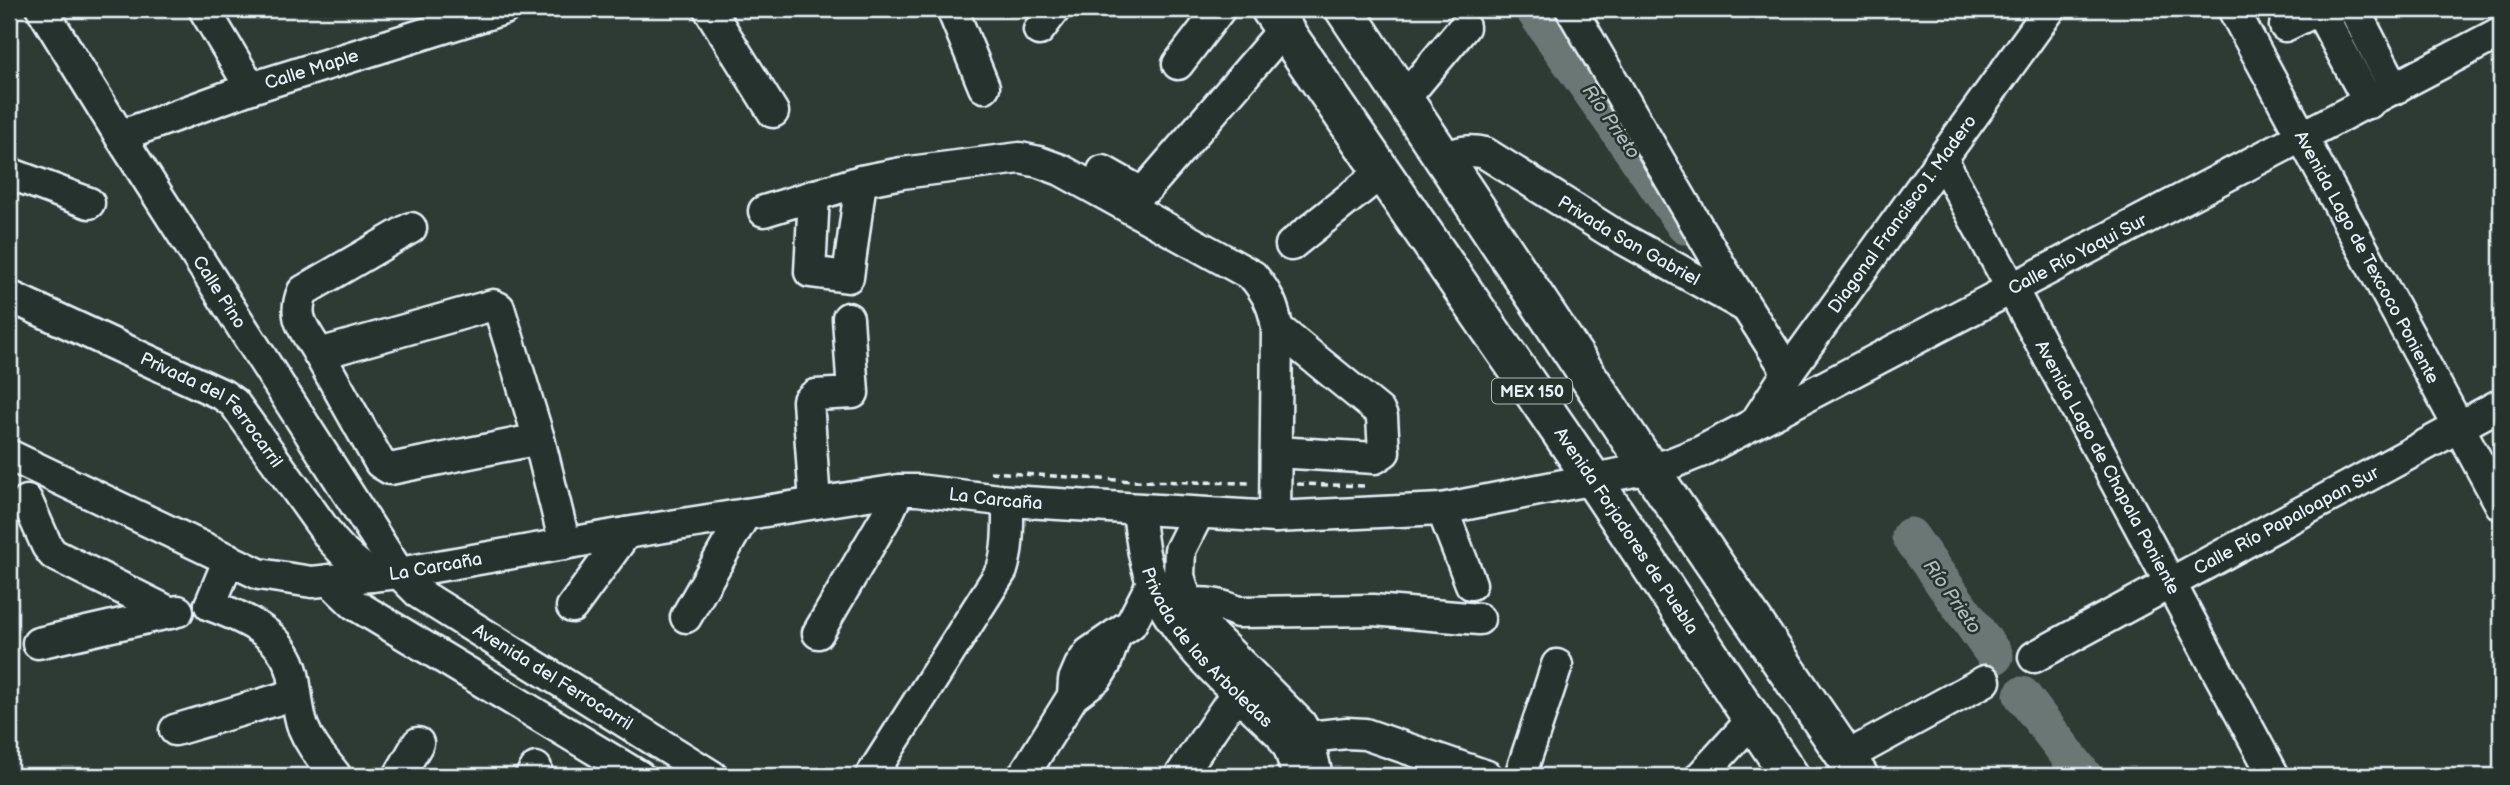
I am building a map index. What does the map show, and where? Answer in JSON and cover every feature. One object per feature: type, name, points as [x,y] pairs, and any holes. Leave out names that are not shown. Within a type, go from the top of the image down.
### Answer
[{"type":"main road","name":"MEX 150","points":[[1347,11],[1649,468],[1852,766]]},
{"type":"main road","name":"Avenida Forjadores de Puebla","points":[[1277,19],[1592,478],[1790,776]]},
{"type":"street","name":"Calle Pino","points":[[42,9],[120,136],[362,577]]},
{"type":"street","points":[[204,9],[251,88]]},
{"type":"street","name":"Calle Maple","points":[[120,136],[436,19],[504,9]]},
{"type":"street","points":[[709,9],[773,112]]},
{"type":"street","points":[[952,9],[984,87]]},
{"type":"street","points":[[1178,64],[1220,9]]},
{"type":"street","points":[[1571,9],[1744,306]]},
{"type":"street","name":"Diagonal Francisco I. Madero","points":[[1757,420],[1788,372],[2050,9]]},
{"type":"street","name":"Avenida Lago de Texcoco Poniente","points":[[2233,9],[2501,505]]},
{"type":"street","points":[[2285,26],[2319,9],[2369,103]]},
{"type":"street","points":[[2354,9],[2395,89]]},
{"type":"street","points":[[1065,150],[1133,188],[1142,190],[1148,187],[1277,19]]},
{"type":"street","points":[[1404,99],[1464,27]]},
{"type":"street","name":"Calle Río Yaqui Sur","points":[[1649,468],[1670,464],[1700,452],[2501,32]]},
{"type":"street","name":"Privada San Gabriel","points":[[1443,159],[1458,152],[1472,150],[1485,153],[1609,230],[1744,306],[1788,372]]},
{"type":"street","points":[[764,211],[861,181],[1020,158],[1061,170],[1253,276],[1275,310],[1278,328],[1275,517]]},
{"type":"street","name":"Avenida Lago de Chapala Poniente","points":[[1942,159],[2274,776]]},
{"type":"street","points":[[1291,245],[1382,172]]},
{"type":"street","points":[[9,173],[89,203]]},
{"type":"street","points":[[814,195],[810,272],[848,277],[861,181]]},
{"type":"street","points":[[411,228],[303,291],[298,303],[297,314],[380,463],[390,469],[539,439]]},
{"type":"street","name":"Privada del Ferrocarril","points":[[9,296],[223,395],[234,403],[331,540],[362,577]]},
{"type":"street","points":[[319,354],[493,305],[501,311],[539,439],[565,544]]},
{"type":"street","points":[[815,503],[808,401],[815,395],[853,393],[848,318]]},
{"type":"street","points":[[1276,452],[1375,458],[1384,452],[1382,417],[1379,411],[1278,328]]},
{"type":"street","name":"Calle Río Papaloapan Sur","points":[[2034,657],[2501,404]]},
{"type":"street","points":[[9,455],[260,574],[312,582],[362,577],[354,604],[639,776]]},
{"type":"street","name":"La Carcaña","points":[[362,577],[899,490],[1008,501],[1275,517],[1442,509],[1649,468]]},
{"type":"street","points":[[818,633],[899,490]]},
{"type":"street","points":[[27,501],[52,554],[171,613]]},
{"type":"street","points":[[871,776],[1002,569],[1008,526],[1008,501]]},
{"type":"street","points":[[1442,509],[1471,584]]},
{"type":"street","name":"Privada de las Arboledas","points":[[1138,510],[1144,555],[1152,583],[1181,614],[1201,624],[1300,723],[1308,737],[1318,776]]},
{"type":"street","points":[[686,617],[745,514]]},
{"type":"street","name":"Privada de las Arboledas","points":[[1198,514],[1180,550],[1181,614],[1188,643],[1281,735],[1290,750],[1298,776]]},
{"type":"street","points":[[572,607],[626,533]]},
{"type":"street","points":[[210,605],[229,559]]},
{"type":"street","points":[[244,617],[260,574]]},
{"type":"street","name":"Avenida del Ferrocarril","points":[[362,577],[420,594],[712,776]]},
{"type":"street","points":[[1023,776],[1073,696],[1097,678],[1152,583]]},
{"type":"street","points":[[1123,630],[1181,614],[1205,602],[1238,612],[1373,610],[1479,619]]},
{"type":"street","points":[[38,643],[210,605],[244,617],[264,631],[284,651],[293,673],[303,726],[313,749],[333,772],[362,776]]},
{"type":"street","points":[[1216,640],[1229,620],[1238,612]]},
{"type":"street","points":[[1520,776],[1557,665]]},
{"type":"street","points":[[1852,766],[1985,681]]},
{"type":"street","points":[[1180,776],[1237,691]]},
{"type":"street","points":[[176,730],[296,694]]},
{"type":"street","points":[[1701,776],[1753,719]]},
{"type":"street","points":[[1308,737],[1365,734],[1487,776]]},
{"type":"street","points":[[399,776],[418,743]]},
{"type":"waterway","name":"Río Prieto","points":[[1533,9],[1685,226]]},
{"type":"waterway","name":"Río Prieto","points":[[1910,536],[1995,656]]},
{"type":"waterway","name":"Río Prieto","points":[[2022,695],[2084,776]]}]
